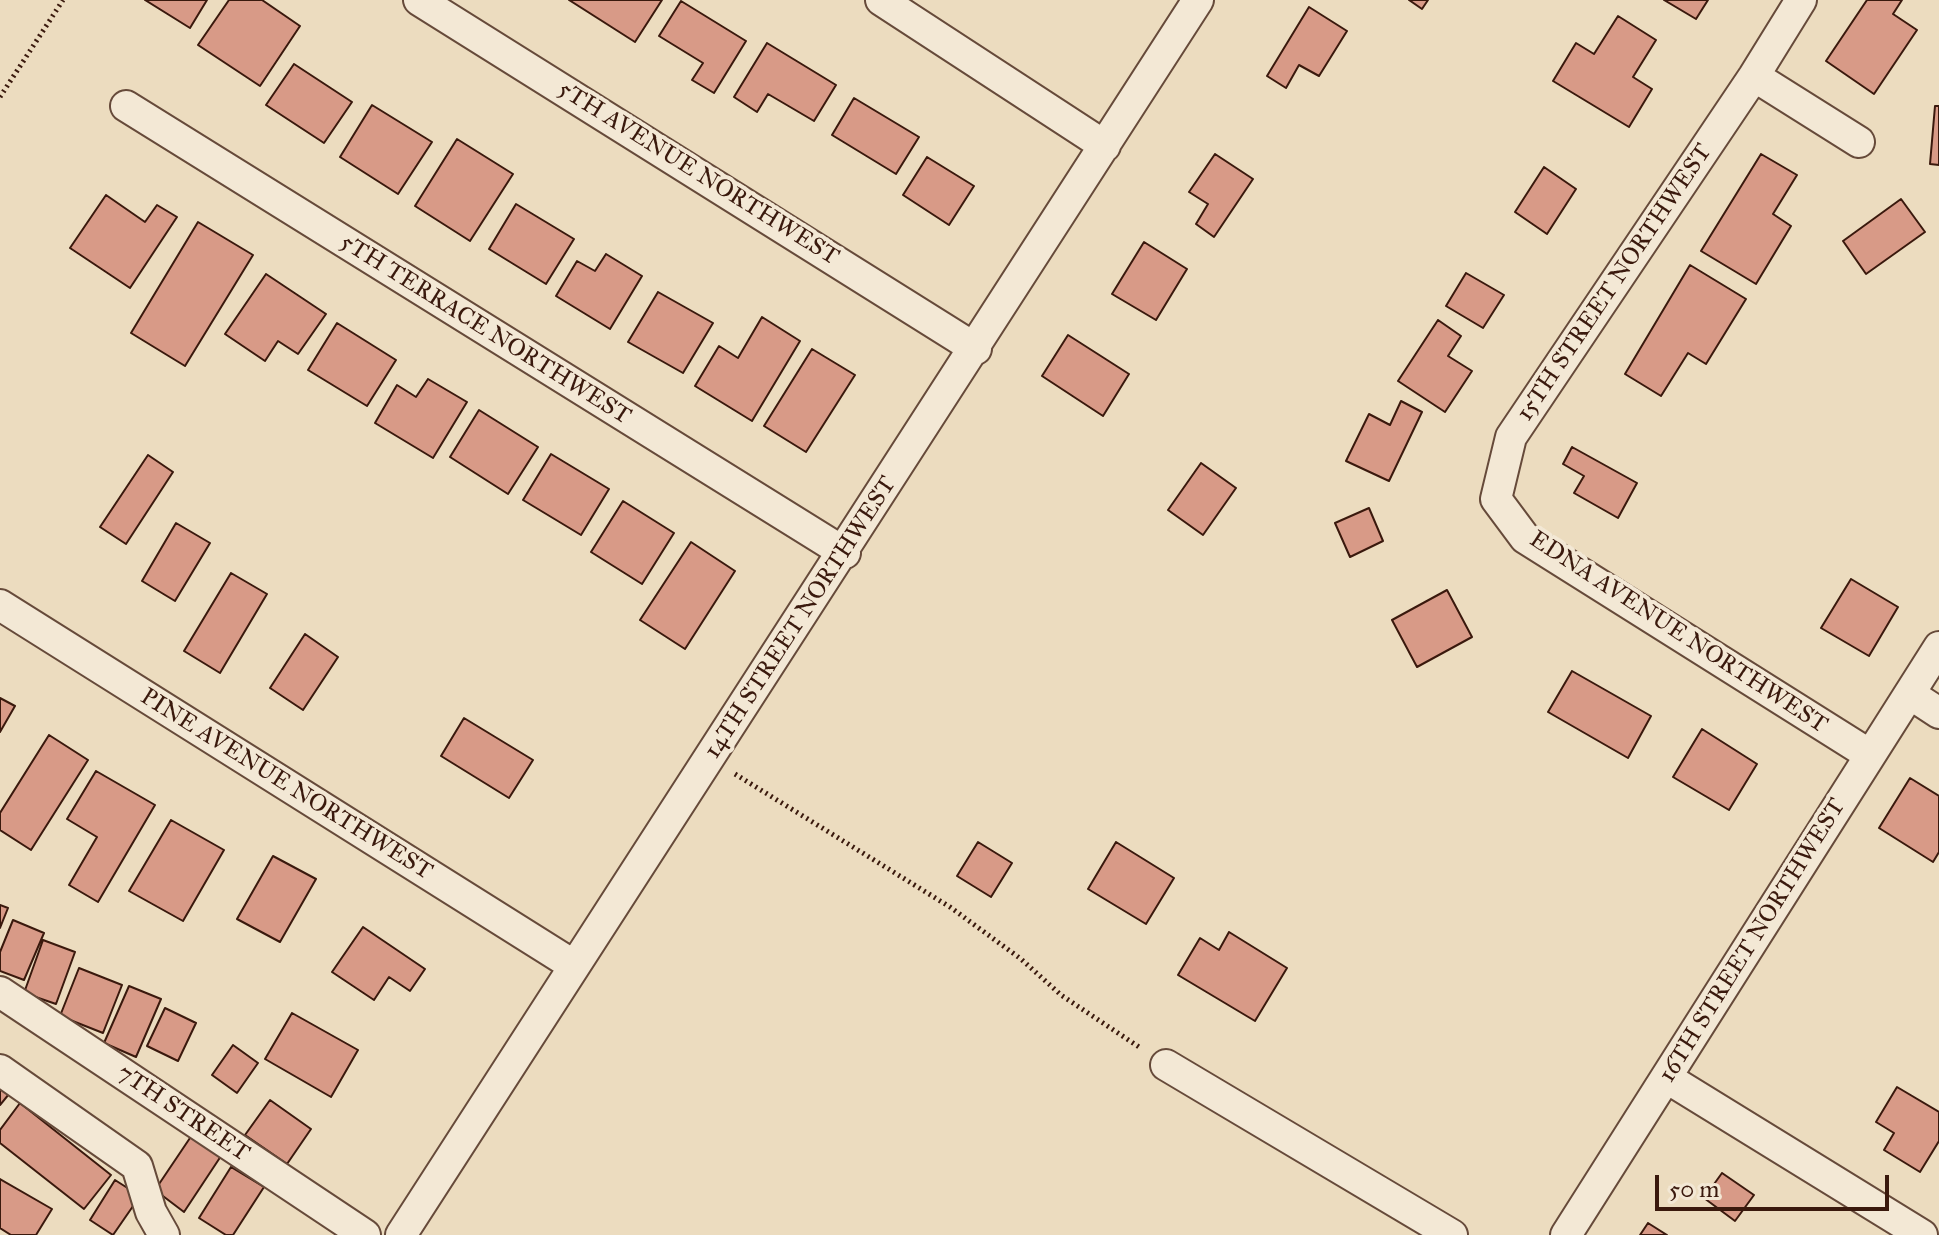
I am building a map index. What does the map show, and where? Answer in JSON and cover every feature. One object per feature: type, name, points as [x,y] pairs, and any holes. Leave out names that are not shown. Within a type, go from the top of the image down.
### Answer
[{"type":"street","name":"5TH AVENUE NORTHWEST","points":[[419,0],[976,349]]},
{"type":"street","points":[[881,0],[1105,146]]},
{"type":"street","name":"14TH STREET NORTHWEST","points":[[401,1235],[573,965],[845,553],[1198,0]]},
{"type":"street","name":"15TH STREET NORTHWEST","points":[[1496,499],[1511,437],[1754,76],[1801,0]]},
{"type":"street","points":[[1754,76],[1859,142]]},
{"type":"street","name":"5TH TERRACE NORTHWEST","points":[[126,106],[845,553]]},
{"type":"street","name":"EDNA AVENUE NORTHWEST","points":[[1496,499],[1525,538],[1870,755]]},
{"type":"street","name":"PINE AVENUE NORTHWEST","points":[[0,605],[573,965]]},
{"type":"street","name":"16TH STREET NORTHWEST","points":[[1566,1235],[1939,647]]},
{"type":"street","points":[[1910,694],[1939,713]]},
{"type":"street","name":"7TH STREET","points":[[0,992],[365,1235]]},
{"type":"street","points":[[1166,1065],[1452,1235]]},
{"type":"street","points":[[0,1070],[137,1166],[151,1212],[164,1235]]},
{"type":"street","points":[[1667,1078],[1922,1235]]},
{"type":"path","points":[[0,97],[63,0]]},
{"type":"path","points":[[735,774],[950,907],[1021,959],[1061,995],[1166,1065]]},
{"type":"building","points":[[145,0],[207,0],[190,28]]},
{"type":"building","points":[[229,0],[262,0],[300,26],[260,86],[198,45]]},
{"type":"building","points":[[569,0],[662,0],[635,42]]},
{"type":"building","points":[[1409,0],[1428,0],[1422,9]]},
{"type":"building","points":[[1664,0],[1708,0],[1696,19]]},
{"type":"building","points":[[1867,0],[1902,0],[1893,14],[1917,30],[1874,94],[1826,61]]},
{"type":"building","points":[[681,1],[746,41],[714,93],[692,80],[703,63],[659,36]]},
{"type":"building","points":[[1309,7],[1347,31],[1319,76],[1299,65],[1286,88],[1267,76]]},
{"type":"building","points":[[1618,16],[1656,40],[1633,77],[1652,89],[1629,127],[1553,81],[1576,43],[1594,54]]},
{"type":"building","points":[[767,43],[836,85],[814,121],[768,94],[757,112],[734,97]]},
{"type":"building","points":[[294,64],[352,102],[324,143],[266,105]]},
{"type":"building","points":[[854,98],[919,137],[896,174],[832,135]]},
{"type":"building","points":[[372,105],[432,142],[398,194],[340,157]]},
{"type":"building","points":[[1935,106],[1939,106],[1939,165],[1930,164]]},
{"type":"building","points":[[457,139],[513,174],[470,241],[415,206]]},
{"type":"building","points":[[1215,154],[1253,179],[1214,237],[1196,224],[1208,204],[1189,192]]},
{"type":"building","points":[[1761,154],[1797,175],[1773,214],[1791,226],[1756,284],[1701,251]]},
{"type":"building","points":[[927,157],[974,186],[949,225],[903,195]]},
{"type":"building","points":[[1544,167],[1576,189],[1547,234],[1515,212]]},
{"type":"building","points":[[106,195],[145,222],[157,205],[177,217],[130,288],[70,248]]},
{"type":"building","points":[[1901,199],[1925,232],[1866,274],[1843,241]]},
{"type":"building","points":[[516,204],[574,239],[546,284],[489,249]]},
{"type":"building","points":[[198,222],[253,255],[185,366],[131,333]]},
{"type":"building","points":[[1144,242],[1187,269],[1156,320],[1112,294]]},
{"type":"building","points":[[606,254],[642,276],[610,329],[556,296],[577,261],[595,271]]},
{"type":"building","points":[[1690,265],[1746,299],[1706,364],[1688,353],[1661,396],[1625,374]]},
{"type":"building","points":[[1466,273],[1504,295],[1483,328],[1446,306]]},
{"type":"building","points":[[266,274],[326,314],[298,354],[278,341],[265,361],[225,334]]},
{"type":"building","points":[[658,292],[713,323],[683,373],[628,342]]},
{"type":"building","points":[[762,317],[800,341],[752,421],[695,386],[719,346],[738,358]]},
{"type":"building","points":[[1438,320],[1461,336],[1448,356],[1472,371],[1445,412],[1398,381]]},
{"type":"building","points":[[337,323],[396,360],[367,406],[308,370]]},
{"type":"building","points":[[1068,335],[1129,374],[1103,416],[1042,376]]},
{"type":"building","points":[[812,349],[855,375],[806,452],[764,426]]},
{"type":"building","points":[[428,379],[467,402],[433,458],[375,423],[397,385],[416,397]]},
{"type":"building","points":[[1401,401],[1422,412],[1389,481],[1346,461],[1369,414],[1390,425]]},
{"type":"building","points":[[479,410],[538,447],[508,494],[450,457]]},
{"type":"building","points":[[1572,447],[1637,483],[1618,518],[1574,493],[1584,476],[1563,464]]},
{"type":"building","points":[[551,454],[609,489],[581,535],[523,500]]},
{"type":"building","points":[[148,455],[173,472],[126,544],[100,527]]},
{"type":"building","points":[[1201,463],[1236,488],[1203,535],[1168,510]]},
{"type":"building","points":[[623,501],[674,533],[642,584],[591,552]]},
{"type":"building","points":[[1369,508],[1383,541],[1350,557],[1335,523]]},
{"type":"building","points":[[176,523],[210,543],[175,601],[142,581]]},
{"type":"building","points":[[691,542],[735,571],[685,649],[640,620]]},
{"type":"building","points":[[231,573],[267,594],[220,673],[184,651]]},
{"type":"building","points":[[1851,579],[1898,607],[1869,656],[1821,628]]},
{"type":"building","points":[[1447,590],[1472,637],[1417,667],[1392,620]]},
{"type":"building","points":[[305,634],[338,657],[303,710],[270,688]]},
{"type":"building","points":[[1572,671],[1651,716],[1628,758],[1548,712]]},
{"type":"building","points":[[0,698],[15,706],[0,732]]},
{"type":"building","points":[[464,718],[533,760],[509,798],[441,756]]},
{"type":"building","points":[[1702,729],[1757,764],[1729,810],[1673,777]]},
{"type":"building","points":[[49,735],[88,760],[31,850],[0,830],[0,813]]},
{"type":"building","points":[[96,771],[155,805],[98,902],[69,885],[97,837],[67,819]]},
{"type":"building","points":[[1910,778],[1939,796],[1939,852],[1933,862],[1879,828]]},
{"type":"building","points":[[171,820],[224,850],[183,921],[129,891]]},
{"type":"building","points":[[978,842],[1012,863],[991,897],[957,876]]},
{"type":"building","points":[[1116,842],[1174,878],[1146,924],[1088,889]]},
{"type":"building","points":[[273,856],[316,879],[280,942],[237,919]]},
{"type":"building","points":[[0,905],[8,908],[0,928]]},
{"type":"building","points":[[13,920],[44,933],[24,980],[0,971],[0,952]]},
{"type":"building","points":[[363,927],[425,969],[410,991],[389,977],[374,1000],[332,972]]},
{"type":"building","points":[[1229,932],[1287,968],[1255,1021],[1178,975],[1200,938],[1219,950]]},
{"type":"building","points":[[43,940],[75,952],[56,1004],[24,993]]},
{"type":"building","points":[[79,968],[122,985],[103,1033],[60,1016]]},
{"type":"building","points":[[129,986],[161,999],[136,1057],[104,1043]]},
{"type":"building","points":[[165,1008],[196,1023],[178,1061],[147,1046]]},
{"type":"building","points":[[292,1013],[358,1050],[331,1097],[265,1059]]},
{"type":"building","points":[[233,1045],[258,1063],[237,1093],[212,1075]]},
{"type":"building","points":[[0,1087],[9,1094],[0,1105]]},
{"type":"building","points":[[1897,1087],[1939,1112],[1939,1141],[1920,1172],[1884,1150],[1894,1133],[1876,1122]]},
{"type":"building","points":[[270,1100],[311,1129],[287,1164],[245,1135]]},
{"type":"building","points":[[20,1103],[111,1175],[84,1209],[0,1143],[0,1130]]},
{"type":"building","points":[[194,1132],[223,1153],[184,1212],[155,1190]]},
{"type":"building","points":[[231,1167],[264,1187],[233,1235],[226,1235],[199,1218]]},
{"type":"building","points":[[1722,1173],[1754,1195],[1735,1221],[1704,1198]]},
{"type":"building","points":[[0,1179],[52,1209],[36,1235],[11,1235],[0,1228]]},
{"type":"building","points":[[115,1180],[140,1196],[113,1235],[90,1220]]},
{"type":"building","points":[[1648,1223],[1667,1235],[1640,1235]]}]
